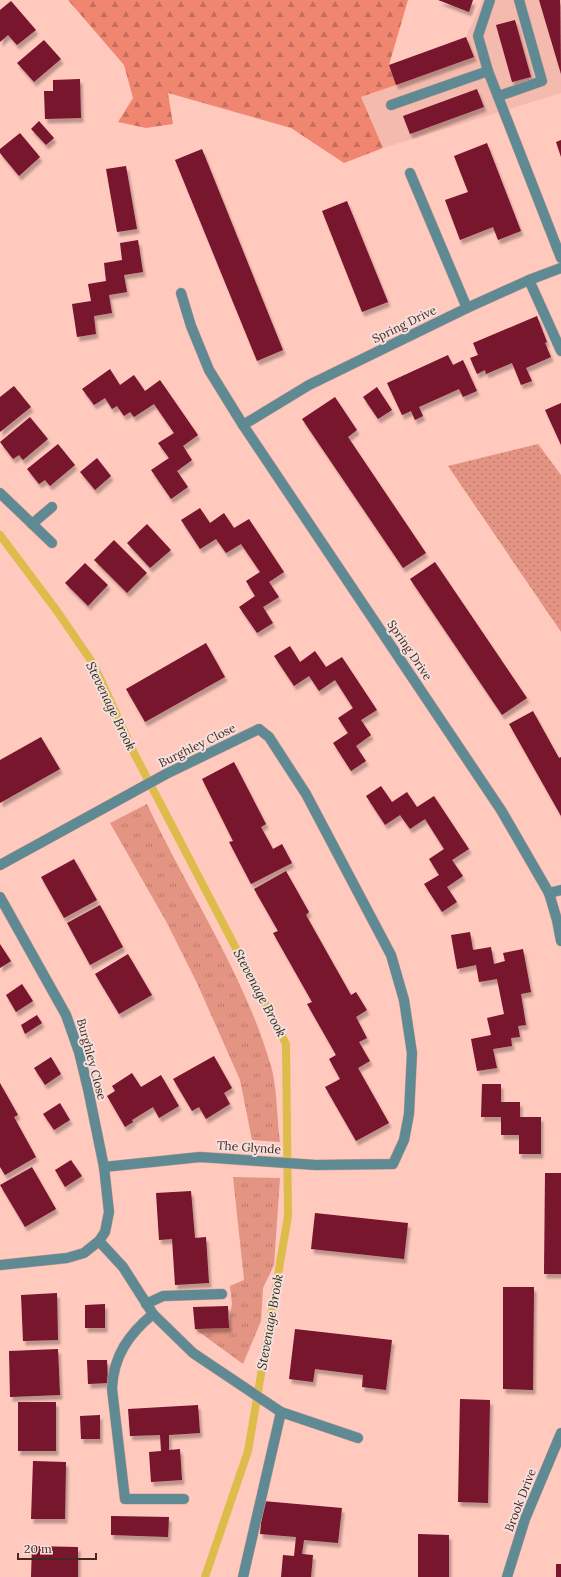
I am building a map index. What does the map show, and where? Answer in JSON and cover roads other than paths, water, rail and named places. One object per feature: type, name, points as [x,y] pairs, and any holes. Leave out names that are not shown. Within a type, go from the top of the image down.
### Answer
[{"type":"street","points":[[490,0],[478,36],[488,71],[561,258]]},
{"type":"street","points":[[499,96],[542,81],[519,0]]},
{"type":"street","points":[[390,105],[488,71]]},
{"type":"street","points":[[410,173],[467,308]]},
{"type":"street","name":"Spring Drive","points":[[243,425],[309,385],[467,308],[529,280],[561,268]]},
{"type":"street","points":[[529,280],[561,351]]},
{"type":"street","name":"Spring Drive","points":[[181,293],[191,326],[209,370],[243,425],[501,810],[549,893],[557,920],[561,941]]},
{"type":"street","points":[[0,493],[52,543]]},
{"type":"street","points":[[32,524],[52,507]]},
{"type":"street","name":"Burghley Close","points":[[0,865],[166,774],[259,730],[269,737],[306,794],[391,955],[404,1000],[412,1053],[409,1114],[404,1140],[393,1164]]},
{"type":"street","points":[[549,893],[561,890]]},
{"type":"street","name":"Burghley Close","points":[[0,897],[66,1015],[79,1052],[104,1167],[109,1212],[105,1232],[99,1241],[84,1253],[67,1258],[0,1265]]},
{"type":"street","name":"The Glynde","points":[[104,1167],[200,1157],[311,1164],[393,1164]]},
{"type":"street","points":[[99,1241],[123,1267],[153,1314],[193,1353],[277,1409],[358,1438]]},
{"type":"street","points":[[146,1304],[163,1296],[222,1294]]},
{"type":"street","points":[[153,1314],[138,1327],[124,1344],[113,1374],[112,1389],[125,1499],[184,1499]]},
{"type":"street","points":[[243,1577],[277,1409]]},
{"type":"street","name":"Brook Drive","points":[[507,1577],[525,1519],[561,1433]]},
{"type":"waterway","name":"Stevenage Brook","points":[[0,535],[57,611],[94,665],[134,753],[286,1044],[288,1216],[248,1451],[205,1577]]}]
